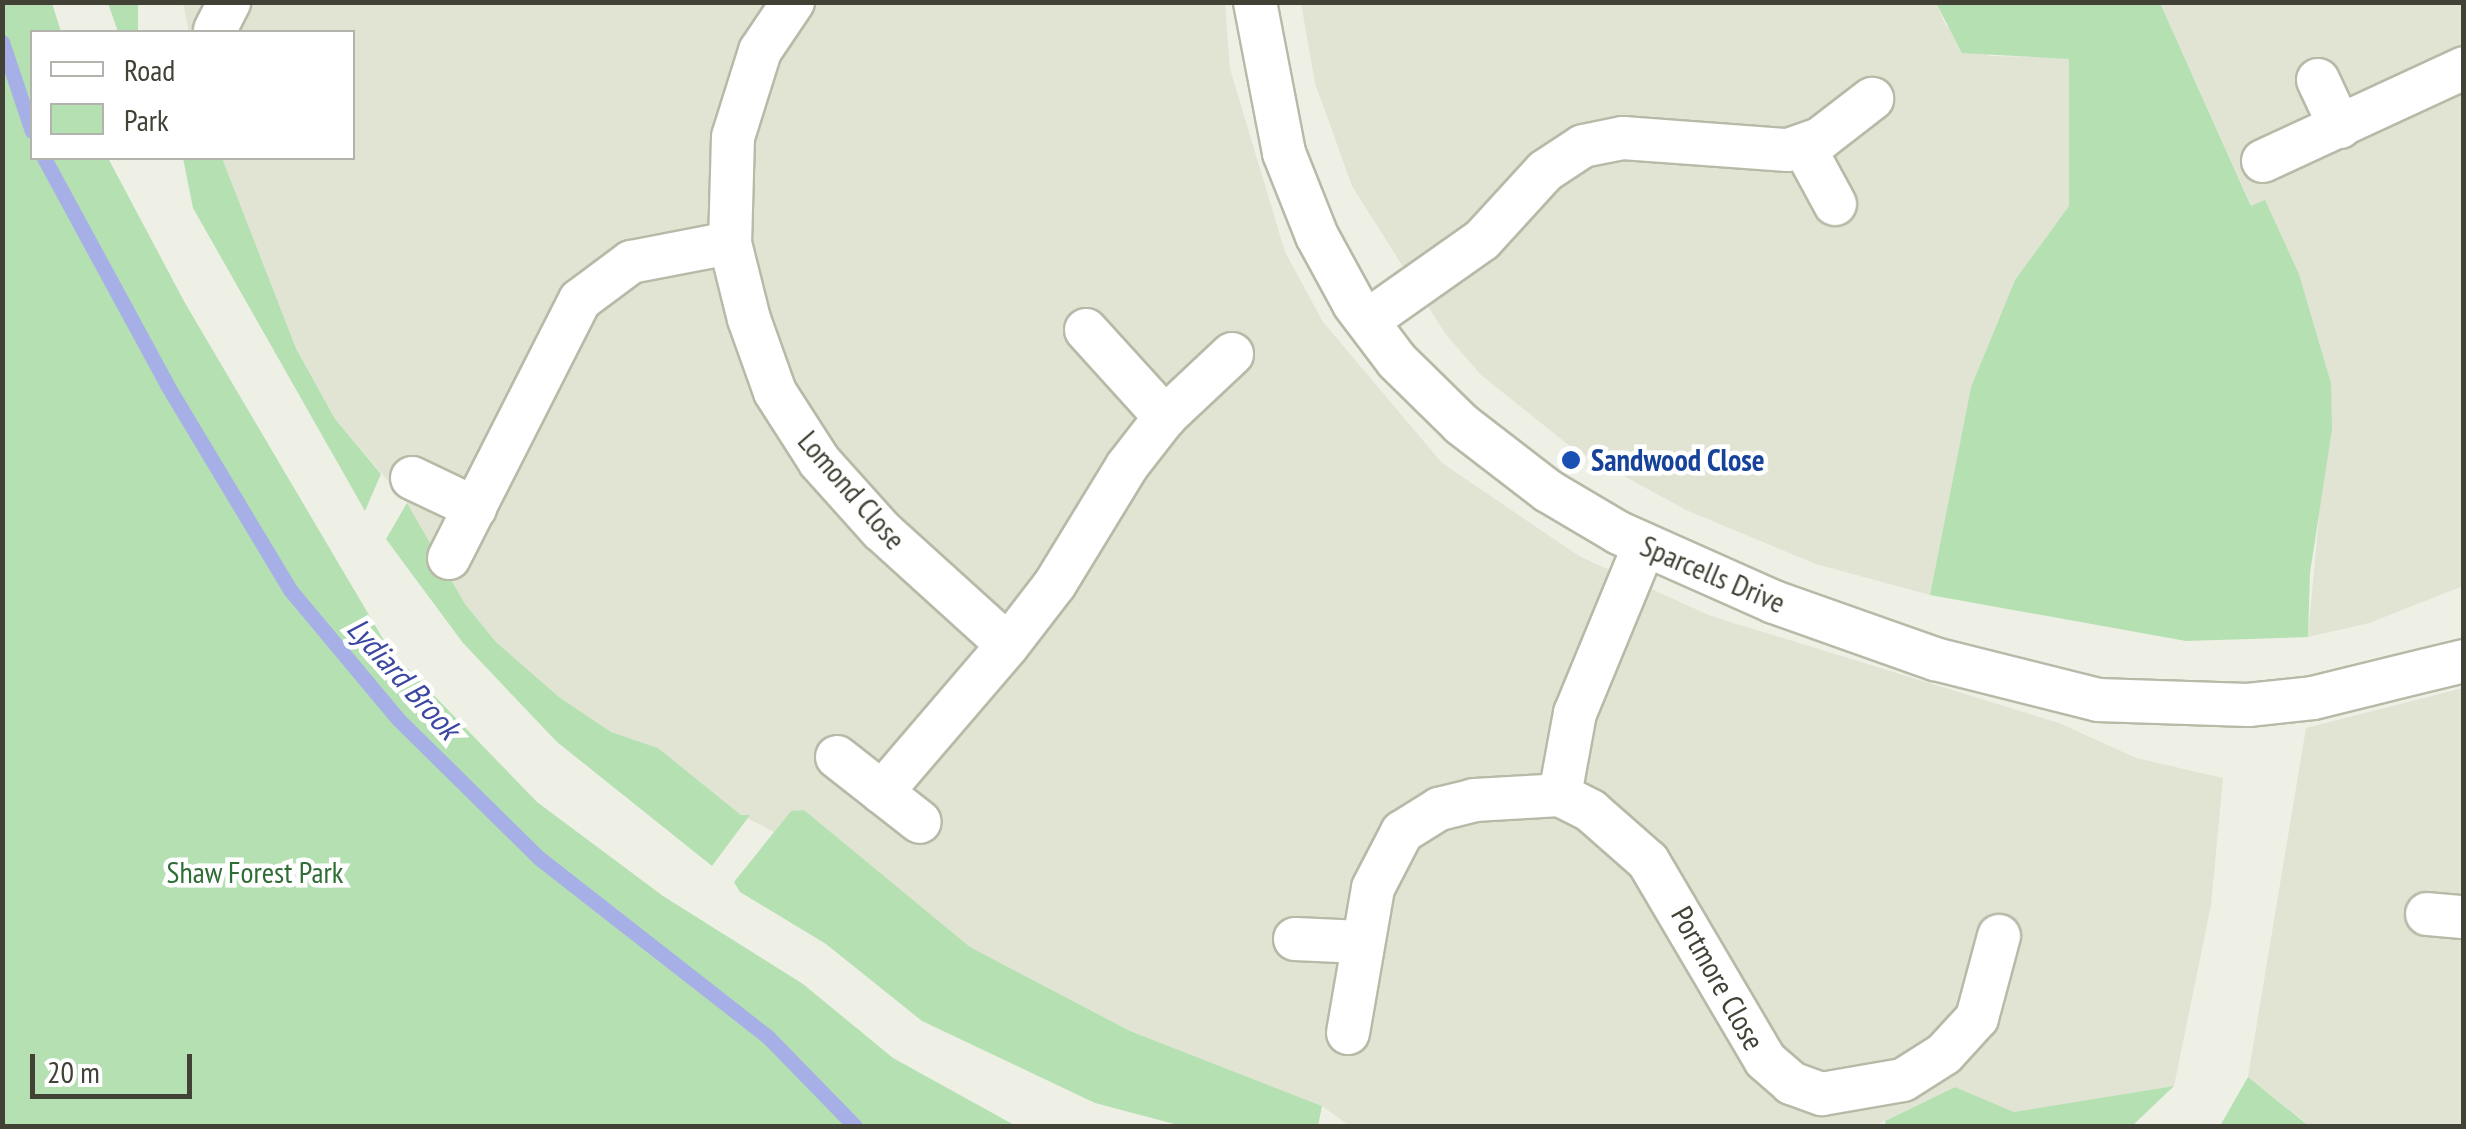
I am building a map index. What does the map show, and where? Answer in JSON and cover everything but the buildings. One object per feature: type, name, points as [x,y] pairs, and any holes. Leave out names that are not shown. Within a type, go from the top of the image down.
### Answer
[{"type":"street","name":"Sparcells Drive","points":[[1255,2],[1289,168],[1317,236],[1367,322],[1460,424],[1548,491],[1644,546],[1774,602],[1935,659],[2098,700],[2282,701],[2368,688],[2464,661]]},
{"type":"street","name":"Lomond Close","points":[[779,7],[740,106],[729,169],[730,243],[775,392],[820,462],[881,530],[1008,645]]},
{"type":"street","points":[[2263,161],[2464,68]]},
{"type":"street","points":[[2318,80],[2340,127]]},
{"type":"street","points":[[1367,322],[1482,240],[1544,171],[1583,146],[1623,138],[1770,152],[1804,147],[1872,99]]},
{"type":"street","points":[[1804,147],[1835,204]]},
{"type":"street","points":[[449,558],[566,323],[588,292],[631,262],[730,243]]},
{"type":"street","points":[[1086,330],[1165,417]]},
{"type":"street","points":[[882,792],[1008,645],[1165,417],[1232,354]]},
{"type":"street","points":[[412,478],[475,508]]},
{"type":"street","points":[[1348,1033],[1362,942],[1381,862],[1402,832],[1438,809],[1474,800],[1560,795],[1575,713],[1644,546]]},
{"type":"street","points":[[837,757],[920,822]]},
{"type":"street","name":"Portmore Close","points":[[1560,795],[1591,811],[1648,861],[1750,1039],[1778,1074],[1806,1090],[1839,1095],[1878,1088],[1944,1054],[1976,1018],[1998,936]]},
{"type":"street","points":[[1295,939],[1362,942]]},
{"type":"shaded area","points":[[183,3],[1225,3],[1230,69],[1285,252],[1323,322],[1442,463],[1579,556],[1711,616],[2059,723],[2136,758],[2223,778],[2211,905],[2174,1086],[2014,1112],[1955,1087],[1874,1126],[1350,1126],[1322,1106],[1130,1031],[970,947],[804,810],[791,811],[774,832],[741,815],[658,748],[611,732],[559,697],[496,642],[465,604],[407,503],[335,419],[296,347],[223,160],[355,160],[355,30],[189,30]]},
{"type":"shaded area","points":[[1301,3],[1936,3],[1946,26],[1990,56],[2069,58],[2069,206],[2015,280],[1971,387],[1930,595],[1816,564],[1686,510],[1571,447],[1480,374],[1445,333],[1352,186],[1315,83]]},
{"type":"shaded area","points":[[2160,3],[2463,3],[2463,586],[2369,623],[2308,637],[2331,383],[2299,274],[2265,201],[2252,207]]},
{"type":"shaded area","points":[[2463,688],[2463,1126],[2310,1126],[2248,1077],[2306,728]]},
{"type":"green space","name":"Shaw Forest Park","points":[[2,3],[52,3],[60,30],[30,30],[30,160],[109,160],[185,303],[389,649],[537,802],[663,896],[803,984],[893,1058],[1016,1126],[3,1126]]},
{"type":"green space","points":[[108,3],[138,3],[138,30],[117,30]]},
{"type":"green space","points":[[1936,3],[2160,3],[2251,206],[2265,200],[2299,274],[2331,383],[2332,429],[2310,573],[2308,637],[2186,641],[1930,595],[1971,387],[2015,280],[2069,206],[2069,59],[1962,53]]},
{"type":"green space","points":[[183,160],[223,160],[296,348],[335,419],[381,474],[365,511],[193,208]]},
{"type":"green space","points":[[407,503],[465,604],[496,642],[559,697],[611,732],[658,748],[741,815],[750,815],[712,866],[557,742],[463,643],[386,539]]},
{"type":"green space","points":[[804,810],[970,947],[1130,1031],[1322,1106],[1318,1126],[1182,1126],[1095,1103],[922,1021],[826,944],[740,892],[734,882],[791,811]]},
{"type":"green space","points":[[2248,1077],[2309,1126],[2220,1126]]},
{"type":"green space","points":[[2174,1086],[2132,1126],[1886,1126],[1885,1121],[1955,1087],[2014,1112]]},
{"type":"waterway","name":"Lydiard Brook","points":[[2,42],[30,125]]},
{"type":"waterway","name":"Lydiard Brook","points":[[45,160],[167,385],[291,591],[398,719],[539,858],[768,1037],[855,1126]]},
{"type":"place","name":"Sandwood Close","points":[[1571,460]]}]
